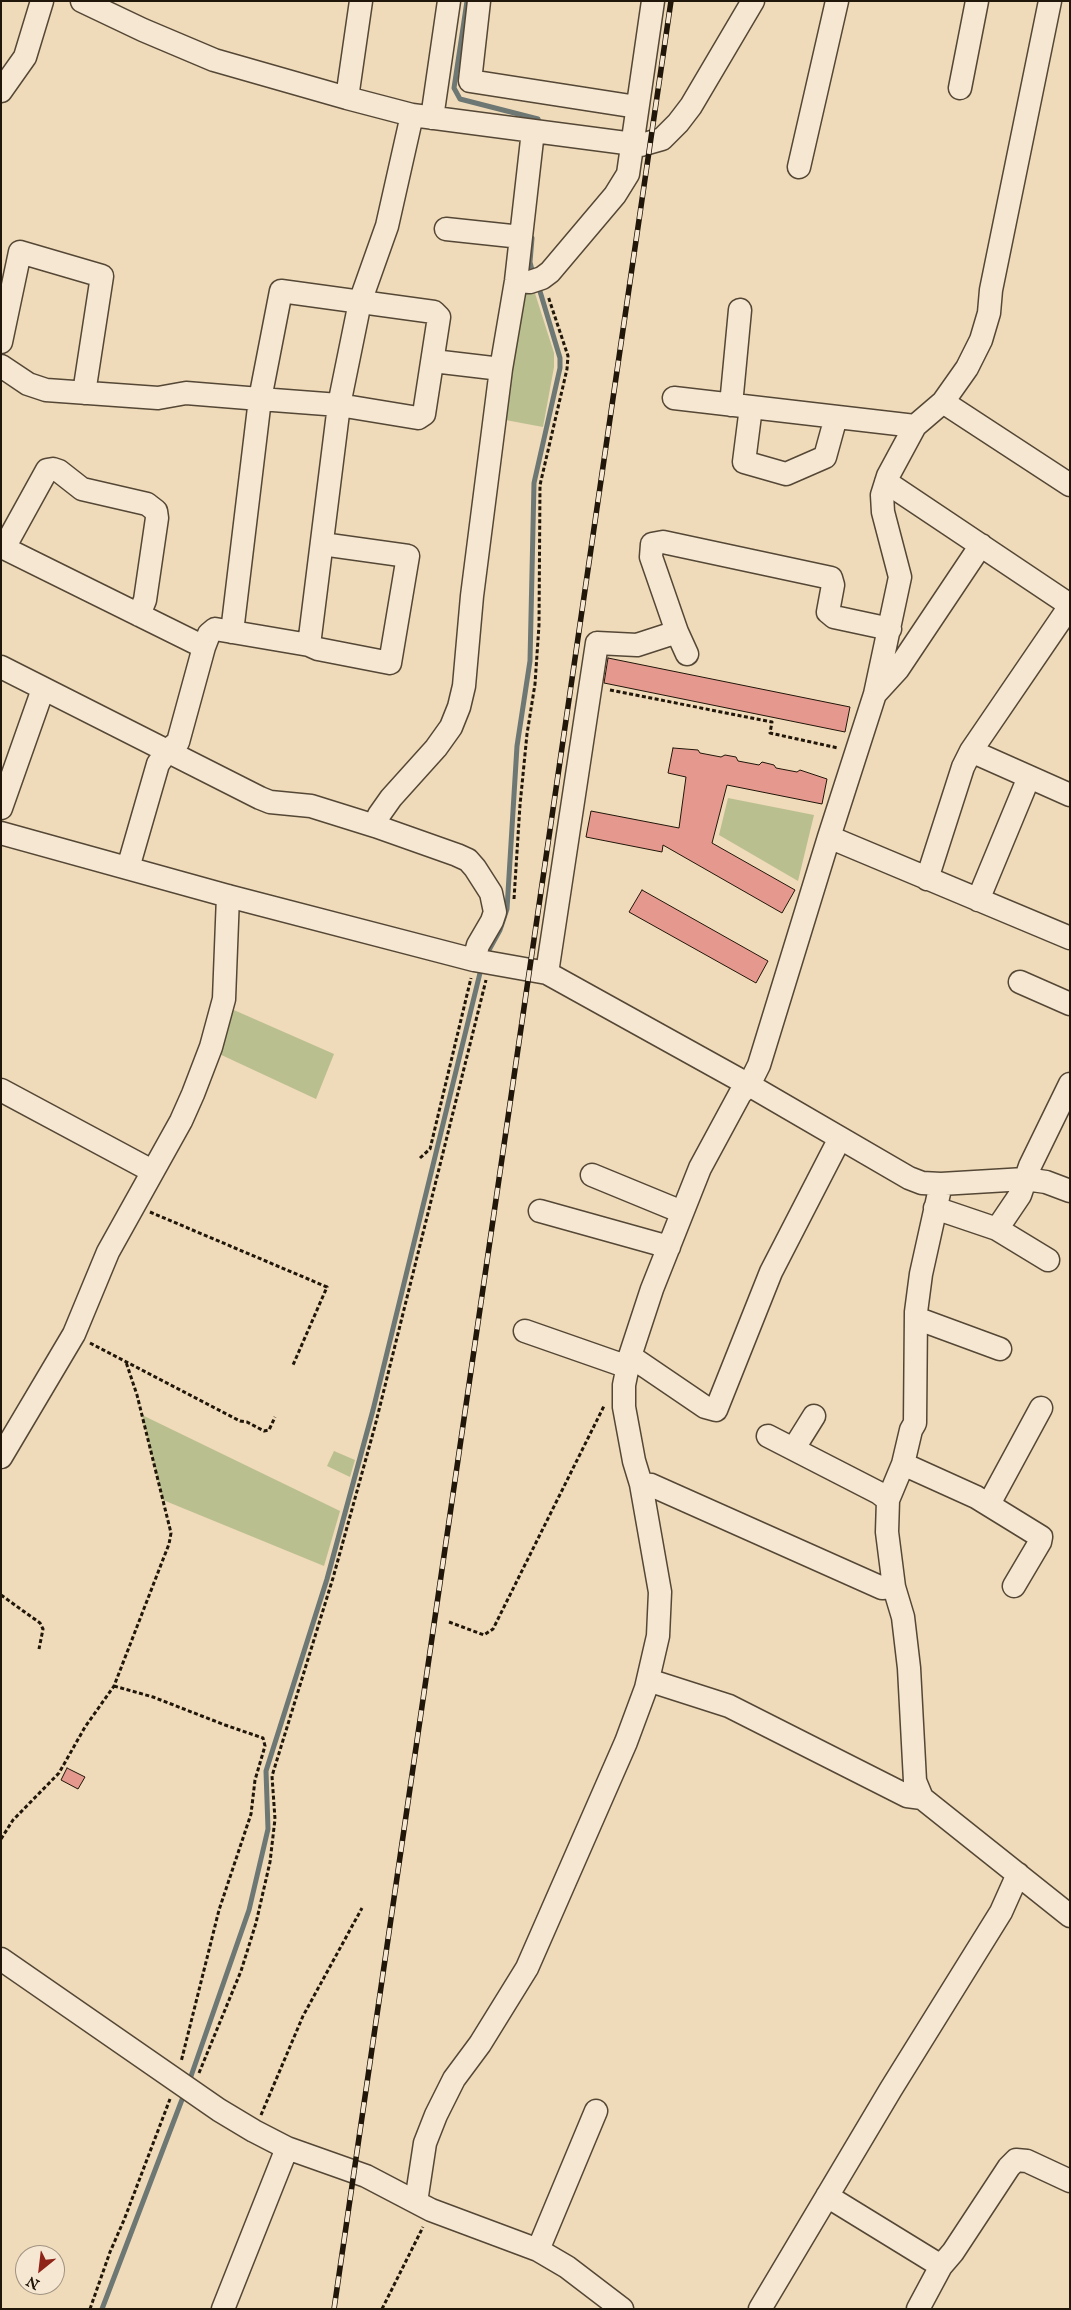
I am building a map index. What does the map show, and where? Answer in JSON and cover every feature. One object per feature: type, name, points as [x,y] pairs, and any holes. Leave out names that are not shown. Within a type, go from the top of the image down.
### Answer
[{"type":"street","points":[[1,91],[25,57],[42,1]]},
{"type":"street","points":[[82,1],[143,30],[214,60],[347,98],[422,116],[641,145],[662,139],[678,123],[691,106],[753,1]]},
{"type":"street","points":[[347,98],[361,1]]},
{"type":"street","points":[[309,645],[339,405],[360,302],[387,226],[422,116],[449,1]]},
{"type":"street","points":[[479,1],[470,81],[637,107]]},
{"type":"street","points":[[516,281],[530,282],[542,278],[550,272],[616,195],[628,174],[653,1]]},
{"type":"street","points":[[799,167],[838,1]]},
{"type":"street","points":[[960,88],[977,1]]},
{"type":"street","points":[[424,2206],[425,2143],[436,2115],[454,2079],[480,2044],[527,1968],[626,1742],[648,1680],[658,1636],[660,1592],[641,1484],[624,1408],[624,1393],[629,1362],[669,1247],[700,1168],[740,1094],[749,1085],[759,1066],[875,694],[900,577],[883,512],[882,495],[886,482],[915,426],[942,402],[967,368],[981,340],[989,313],[1050,1]]},
{"type":"street","points":[[375,826],[379,815],[391,798],[436,748],[450,727],[459,707],[464,686],[472,596],[501,369],[516,281],[533,131]]},
{"type":"street","points":[[446,229],[521,236]]},
{"type":"street","points":[[1,342],[20,252],[102,276],[84,393]]},
{"type":"street","points":[[1,366],[28,384],[46,390],[158,398],[186,393],[260,399],[339,405],[418,418],[424,414],[433,361],[438,317],[434,312],[281,291],[260,399],[232,632]]},
{"type":"street","points":[[740,310],[741,406],[744,462],[786,474],[825,457],[836,417]]},
{"type":"street","points":[[433,361],[501,369]]},
{"type":"street","points":[[674,398],[915,426]]},
{"type":"street","points":[[942,402],[1070,485]]},
{"type":"street","points":[[139,614],[145,600],[157,518],[156,511],[147,504],[82,490],[60,471],[54,469],[47,470],[4,548],[204,647]]},
{"type":"street","points":[[886,482],[1070,605],[963,767],[927,879]]},
{"type":"street","points":[[687,654],[677,632],[651,557],[652,544],[663,542],[831,578],[834,585],[828,612],[834,617],[890,629]]},
{"type":"street","points":[[128,868],[158,764],[168,750],[178,742],[204,647],[209,634],[215,629],[309,645],[318,649],[390,663],[408,556],[322,544]]},
{"type":"street","points":[[875,694],[898,669],[981,545]]},
{"type":"street","points":[[547,972],[597,643],[637,645],[677,632]]},
{"type":"street","points":[[1,667],[260,798],[270,802],[310,806],[375,826],[468,860],[491,892],[495,912],[492,921],[478,944],[482,962]]},
{"type":"street","points":[[1,808],[43,689]]},
{"type":"street","points":[[972,751],[1070,795]]},
{"type":"street","points":[[978,900],[1029,777]]},
{"type":"street","points":[[1,833],[228,896],[482,962],[547,972],[749,1085],[909,1178],[922,1182],[941,1184],[1025,1180],[1046,1182],[1070,1191]]},
{"type":"street","points":[[829,837],[1070,938]]},
{"type":"street","points":[[1,1457],[74,1334],[108,1252],[180,1122],[193,1094],[218,1025],[224,999],[228,896]]},
{"type":"street","points":[[1020,982],[1070,1004]]},
{"type":"street","points":[[997,1230],[1020,1195],[1025,1180],[1070,1084]]},
{"type":"street","points":[[1,1090],[152,1171]]},
{"type":"street","points":[[525,1331],[629,1362],[705,1407],[716,1410],[771,1272],[840,1138]]},
{"type":"street","points":[[592,1175],[682,1212]]},
{"type":"street","points":[[941,1184],[921,1274],[917,1320],[915,1423],[911,1430],[903,1464],[888,1500],[887,1532],[894,1587],[902,1617],[909,1668],[915,1782],[922,1798],[1070,1916]]},
{"type":"street","points":[[935,1208],[997,1230],[1048,1260]]},
{"type":"street","points":[[540,1211],[669,1247]]},
{"type":"street","points":[[917,1320],[1000,1349]]},
{"type":"street","points":[[989,1504],[1041,1408]]},
{"type":"street","points":[[794,1448],[814,1416]]},
{"type":"street","points":[[768,1436],[879,1493],[888,1500]]},
{"type":"street","points":[[903,1464],[950,1484],[989,1504],[1041,1537],[1040,1542],[1014,1586]]},
{"type":"street","points":[[641,1484],[651,1485],[882,1588],[894,1587]]},
{"type":"street","points":[[648,1680],[729,1706],[907,1796],[922,1798]]},
{"type":"street","points":[[760,2309],[891,2089],[1002,1912],[1018,1874]]},
{"type":"street","points":[[1,1960],[254,2132],[288,2148],[366,2176],[424,2206],[538,2250],[567,2267],[622,2309]]},
{"type":"street","points":[[538,2250],[596,2111]]},
{"type":"street","points":[[224,2309],[288,2148]]},
{"type":"street","points":[[918,2309],[947,2259],[1009,2167],[1016,2160],[1027,2161],[1070,2181]]},
{"type":"street","points":[[827,2196],[947,2259]]},
{"type":"path","points":[[513,907],[521,796],[535,684],[538,634],[540,485],[567,369],[568,356],[542,278]]},
{"type":"path","points":[[603,689],[772,722],[770,733],[843,749]]},
{"type":"path","points":[[420,1158],[430,1149],[482,962]]},
{"type":"path","points":[[90,2309],[184,2086],[240,1970],[256,1923],[270,1862],[275,1819],[272,1776],[376,1426],[482,962]]},
{"type":"path","points":[[133,1207],[160,1216],[327,1287],[293,1365]]},
{"type":"path","points":[[74,1334],[240,1421],[247,1422],[264,1431],[268,1430],[275,1417]]},
{"type":"path","points":[[1,1839],[13,1820],[59,1773],[85,1727],[114,1686],[169,1544],[171,1533],[137,1395],[126,1362]]},
{"type":"path","points":[[449,1622],[484,1635],[493,1629],[607,1400],[612,1396],[624,1393]]},
{"type":"path","points":[[1,1595],[40,1623],[43,1629],[39,1649]]},
{"type":"path","points":[[114,1686],[153,1697],[263,1738],[265,1746],[255,1780],[251,1814],[219,1910],[184,2086]]},
{"type":"path","points":[[254,2132],[303,2016],[362,1908]]},
{"type":"path","points":[[382,2309],[392,2292],[424,2206]]},
{"type":"green space","points":[[533,287],[554,353],[554,367],[543,427],[500,419],[522,307],[526,298],[522,295]]},
{"type":"green space","points":[[728,798],[814,815],[798,881],[719,835]]},
{"type":"green space","points":[[227,1007],[334,1054],[316,1099],[215,1052]]},
{"type":"green space","points":[[142,1415],[340,1511],[324,1566],[163,1500]]},
{"type":"green space","points":[[334,1451],[355,1460],[350,1477],[327,1466]]},
{"type":"building","points":[[608,658],[850,707],[845,732],[604,683]]},
{"type":"building","points":[[673,748],[698,750],[700,753],[721,757],[725,755],[736,757],[738,761],[759,765],[762,762],[774,765],[776,768],[797,772],[800,770],[827,779],[822,804],[727,785],[712,843],[795,890],[782,913],[663,845],[662,852],[586,837],[591,811],[679,828],[686,777],[668,773]]},
{"type":"building","points":[[642,890],[768,961],[756,983],[629,912]]},
{"type":"building","points":[[67,1768],[85,1777],[78,1789],[61,1780]]},
{"type":"waterway","points":[[467,1],[454,88],[460,99],[538,119],[541,126]]},
{"type":"waterway","points":[[532,238],[530,262],[533,274]]},
{"type":"waterway","points":[[489,950],[500,930],[507,909],[517,746],[530,661],[534,483],[560,368],[560,358],[539,288]]},
{"type":"waterway","points":[[190,2079],[249,1910],[268,1829],[266,1771],[327,1579],[373,1410],[480,973]]},
{"type":"waterway","points":[[102,2309],[183,2097]]},
{"type":"railway","points":[[334,2309],[671,1]]}]
